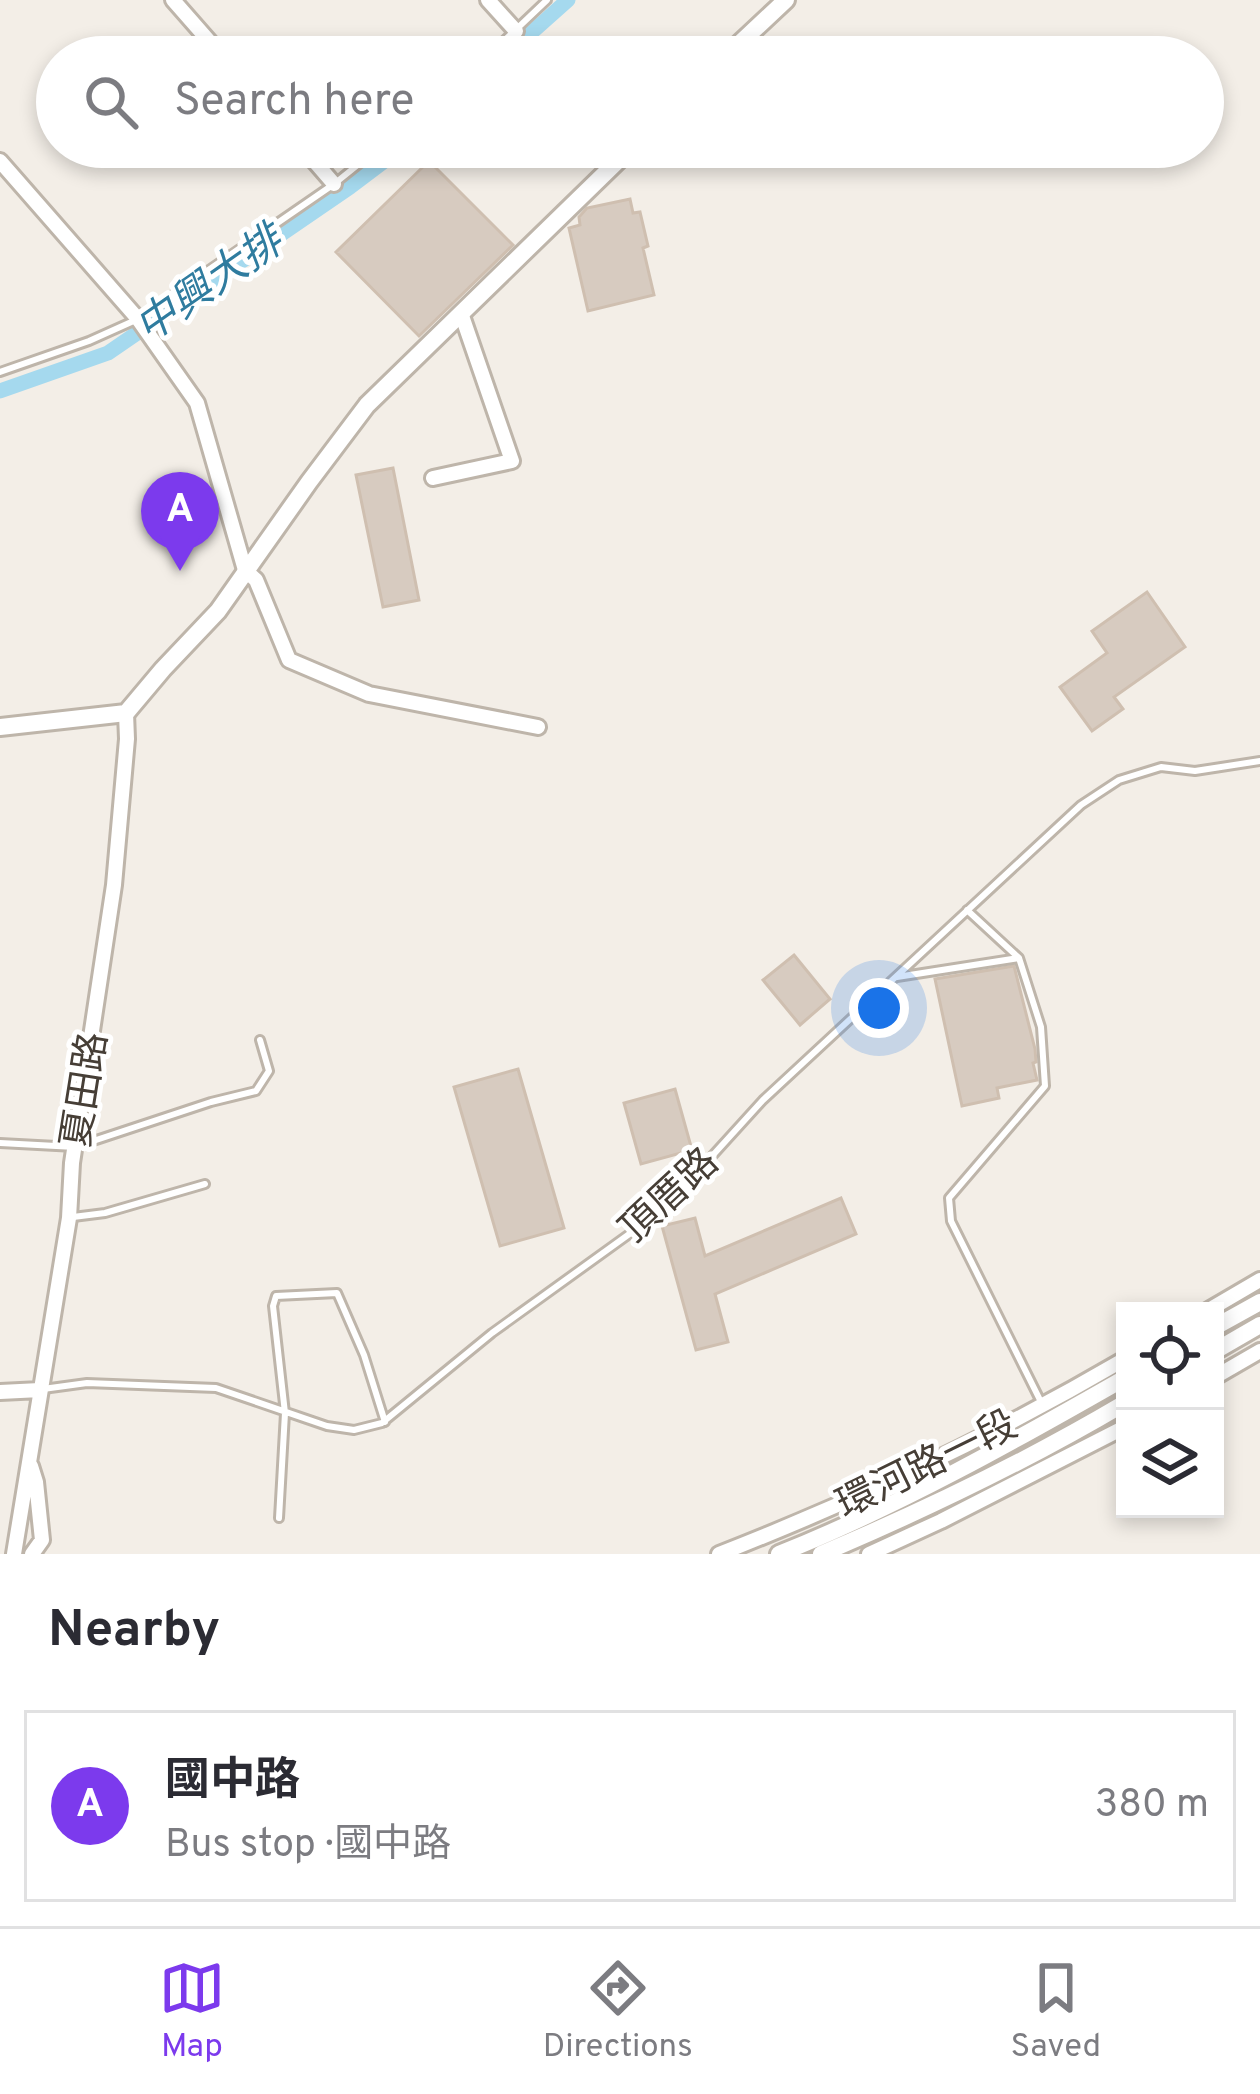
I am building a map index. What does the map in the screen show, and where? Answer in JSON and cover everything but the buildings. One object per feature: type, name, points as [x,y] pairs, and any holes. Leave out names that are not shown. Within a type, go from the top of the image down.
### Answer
[{"type":"street","points":[[173,0],[205,36]]},
{"type":"street","points":[[488,0],[516,31]]},
{"type":"street","points":[[747,36],[786,0]]},
{"type":"street","points":[[0,161],[138,319],[196,403],[245,570],[256,580],[289,660],[369,694],[538,727]]},
{"type":"street","points":[[320,168],[334,184]]},
{"type":"street","points":[[0,727],[126,713],[218,611],[367,405],[610,168]]},
{"type":"street","points":[[433,478],[512,461],[461,313]]},
{"type":"street","name":"夏田路","points":[[14,1554],[69,1218],[114,885],[126,713]]},
{"type":"street","points":[[1222,1302],[1260,1280]]},
{"type":"street","points":[[1224,1322],[1260,1302]]},
{"type":"street","points":[[1224,1346],[1260,1325]]},
{"type":"street","points":[[1224,1372],[1260,1351]]},
{"type":"street","name":"環河路一段","points":[[779,1554],[924,1487],[1047,1414],[1116,1365]]},
{"type":"street","name":"環河路一段","points":[[719,1554],[812,1518],[1116,1382]]},
{"type":"street","points":[[0,1391],[40,1390]]},
{"type":"street","name":"環河路一段","points":[[869,1554],[1064,1449],[1116,1410]]},
{"type":"street","name":"環河路一段","points":[[820,1554],[1116,1430]]},
{"type":"street","points":[[29,1463],[36,1482],[42,1540],[32,1554]]},
{"type":"lane","points":[[510,36],[547,0]]},
{"type":"lane","points":[[0,372],[138,319],[354,168]]},
{"type":"lane","name":"頂厝路","points":[[385,1422],[492,1333],[664,1209],[763,1100],[1081,806],[1119,780],[1160,766],[1195,771],[1260,761]]},
{"type":"lane","points":[[967,910],[1019,958],[1042,1027],[1045,1086],[949,1198],[951,1221],[1047,1414]]},
{"type":"lane","points":[[894,977],[1019,958]]},
{"type":"lane","points":[[0,1143],[75,1147],[256,1091],[269,1071],[260,1040]]},
{"type":"lane","points":[[69,1218],[105,1213],[205,1184]]},
{"type":"lane","points":[[40,1390],[87,1383],[216,1388],[285,1413],[327,1426],[354,1430],[385,1422],[338,1293],[276,1296],[273,1306],[285,1413],[279,1518]]},
{"type":"waterway","name":"中興大排","points":[[528,36],[568,0]]},
{"type":"waterway","name":"中興大排","points":[[0,391],[108,353],[375,168]]},
{"type":"place","name":"國中路","points":[[180,571]]}]
